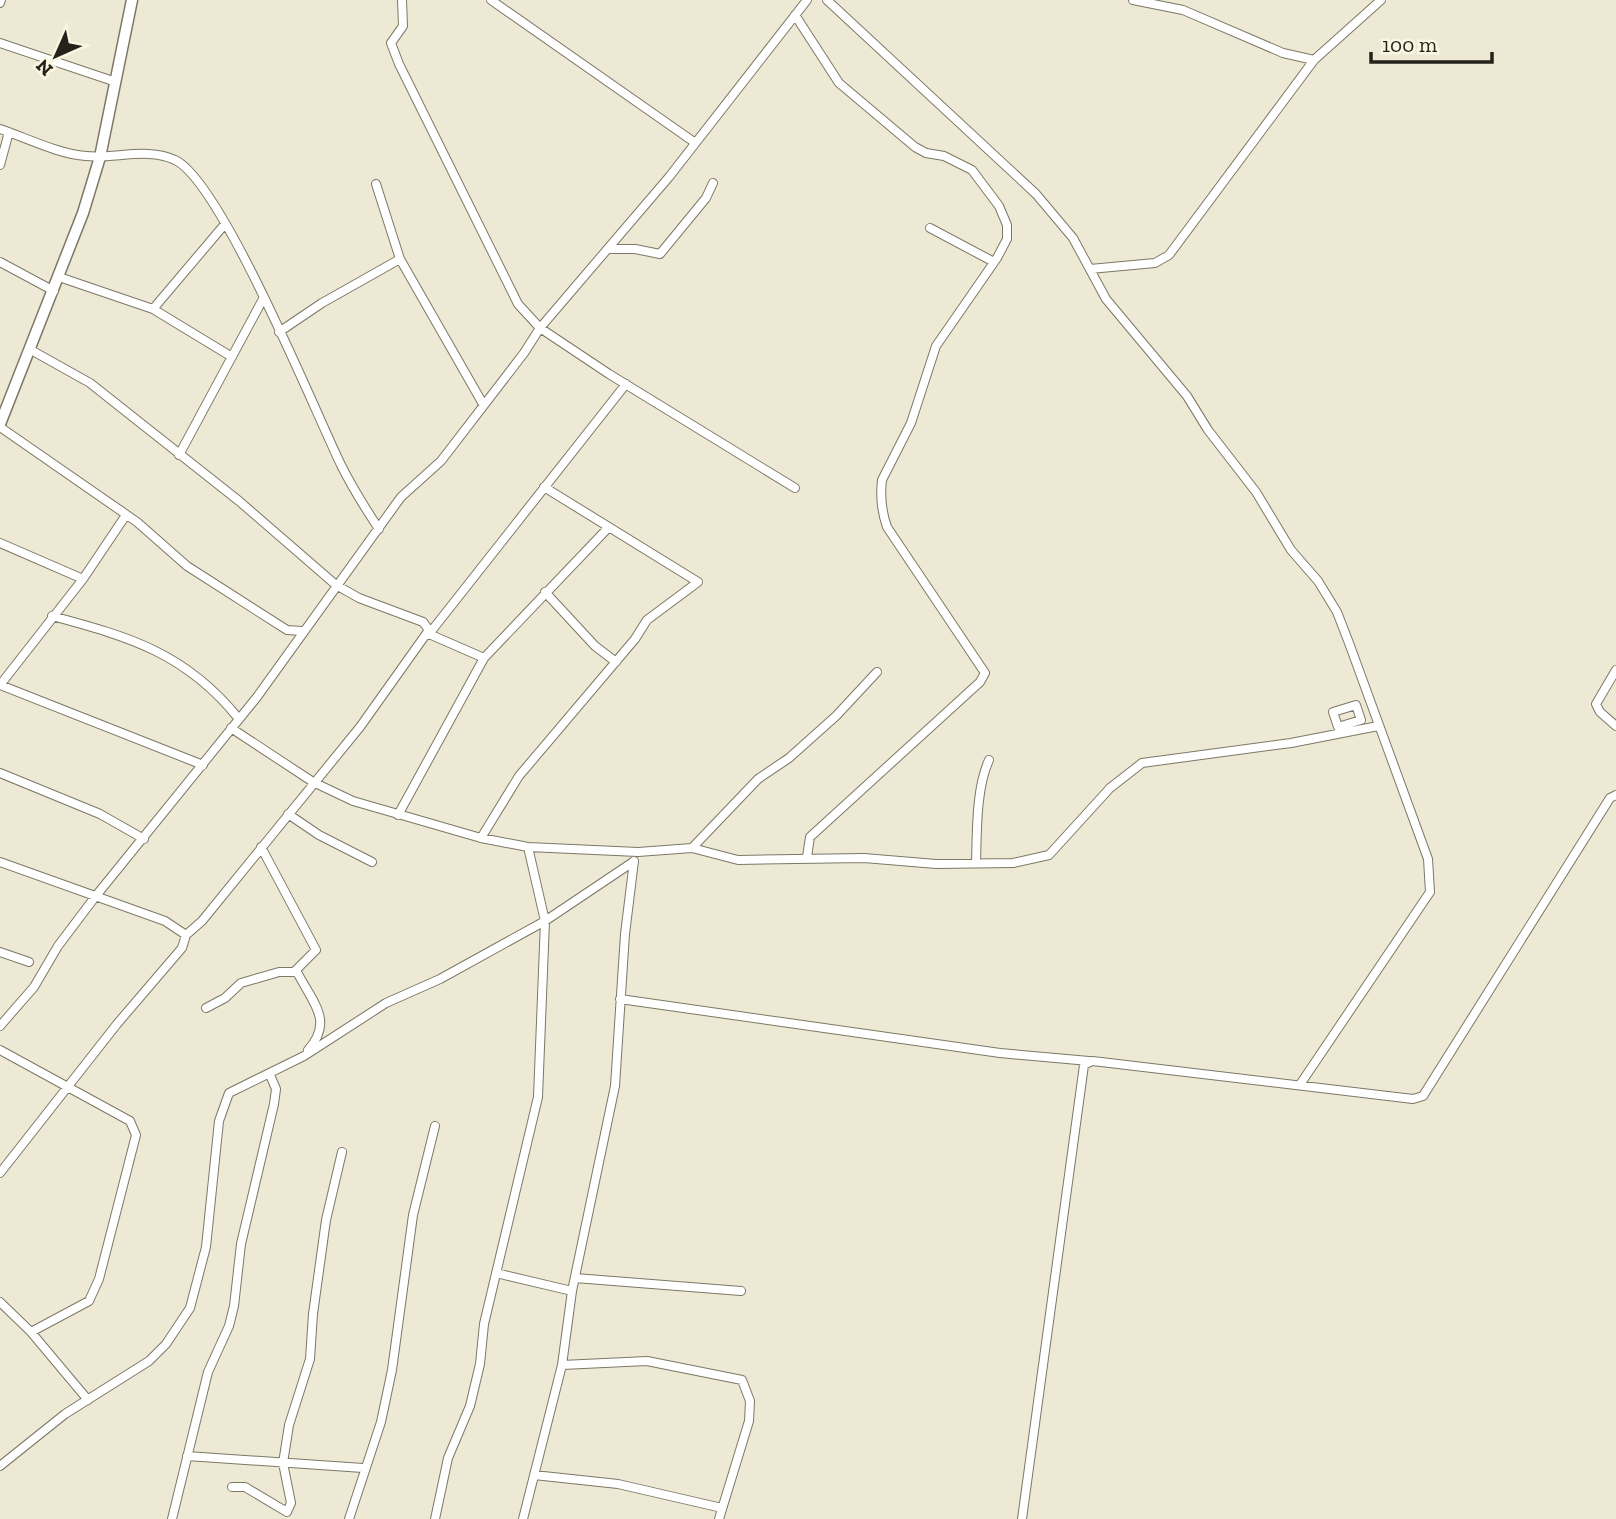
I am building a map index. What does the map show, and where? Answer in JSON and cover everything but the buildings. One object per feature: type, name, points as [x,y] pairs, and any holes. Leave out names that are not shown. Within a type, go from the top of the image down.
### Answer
[{"type":"street","points":[[132,0],[100,157],[54,291],[0,426],[127,515],[180,561],[288,630],[302,631]]},
{"type":"street","points":[[402,0],[402,29],[391,43],[518,304],[540,328],[795,488]]},
{"type":"street","points":[[491,0],[694,142]]},
{"type":"street","points":[[0,1026],[34,987],[58,946],[95,897],[239,719],[336,585],[349,572],[401,497],[441,461],[540,328],[608,249],[807,0]]},
{"type":"street","points":[[827,0],[1037,194],[1073,238],[1106,299],[1187,396],[1208,430],[1256,492],[1291,550],[1318,581],[1337,612],[1428,859],[1430,892],[1301,1083]]},
{"type":"street","points":[[1133,0],[1183,10],[1283,53],[1314,60]]},
{"type":"street","points":[[1090,269],[1155,263],[1169,254],[1314,60],[1381,0]]},
{"type":"street","points":[[795,16],[839,83],[915,147],[926,153],[944,156],[972,170],[999,206],[1007,225],[1007,239],[994,262],[936,346],[918,404],[882,480],[880,493],[881,509],[887,527],[985,673],[979,682],[810,837],[807,857]]},
{"type":"street","points":[[0,43],[116,82]]},
{"type":"street","points":[[0,129],[76,155],[139,155],[176,160],[200,180],[279,331],[342,468],[379,529]]},
{"type":"street","points":[[0,165],[9,132]]},
{"type":"street","points":[[608,249],[635,249],[660,254],[706,198],[713,183]]},
{"type":"street","points":[[376,184],[400,259],[483,404]]},
{"type":"street","points":[[153,310],[225,224]]},
{"type":"street","points":[[930,228],[994,262]]},
{"type":"street","points":[[279,331],[400,259]]},
{"type":"street","points":[[0,262],[54,291]]},
{"type":"street","points":[[59,277],[153,310],[232,357]]},
{"type":"street","points":[[179,455],[263,299]]},
{"type":"street","points":[[31,350],[90,383],[288,542],[336,585],[359,598],[423,622],[428,626],[429,634]]},
{"type":"street","points":[[0,1173],[183,948],[186,935],[202,921],[360,727],[429,634],[626,384]]},
{"type":"street","points":[[481,838],[519,776],[615,663],[647,620],[698,582],[544,487]]},
{"type":"street","points":[[127,515],[83,579],[0,685],[203,765]]},
{"type":"street","points":[[398,815],[484,658],[608,528]]},
{"type":"street","points":[[0,543],[83,579]]},
{"type":"street","points":[[545,592],[595,646],[615,663]]},
{"type":"street","points":[[52,616],[130,637],[174,660],[219,695],[239,719]]},
{"type":"street","points":[[288,630],[293,645]]},
{"type":"street","points":[[429,634],[484,658]]},
{"type":"street","points":[[1616,670],[1596,704],[1600,712],[1616,726]]},
{"type":"street","points":[[692,848],[758,779],[799,750],[877,672]]},
{"type":"street","points":[[231,728],[313,782],[353,801],[481,838],[528,847],[638,852],[692,848],[738,860],[807,857],[1013,863],[1049,855],[1110,788],[1142,763],[1292,743],[1378,726]]},
{"type":"street","points":[[976,863],[977,816],[984,772],[989,760]]},
{"type":"street","points":[[0,773],[100,814],[144,839]]},
{"type":"street","points":[[620,999],[1000,1053],[1301,1083],[1413,1099],[1423,1097],[1615,793]]},
{"type":"street","points":[[288,814],[319,835],[372,862]]},
{"type":"street","points":[[206,1008],[225,998],[241,983],[279,972],[294,972],[316,950],[261,847]]},
{"type":"street","points":[[435,1519],[449,1458],[470,1406],[496,1273],[538,1097],[545,921],[528,847]]},
{"type":"street","points":[[523,1519],[562,1365],[572,1291],[615,1086],[633,862],[638,852]]},
{"type":"street","points":[[0,862],[164,921],[186,935]]},
{"type":"street","points":[[0,1466],[65,1414],[149,1361],[166,1344],[190,1308],[205,1247],[219,1121],[224,1099],[237,1087],[270,1075],[301,1058],[386,1003],[440,979],[545,921],[633,862]]},
{"type":"street","points":[[0,951],[29,962]]},
{"type":"street","points":[[294,972],[307,989],[322,1023],[321,1034],[301,1058]]},
{"type":"street","points":[[0,1050],[130,1121],[136,1135],[99,1279],[89,1301],[31,1332]]},
{"type":"street","points":[[1022,1519],[1082,1075],[1084,1065],[1092,1061]]},
{"type":"street","points":[[172,1519],[208,1372],[229,1326],[234,1306],[241,1244],[274,1104],[276,1088],[270,1075]]},
{"type":"street","points":[[349,1519],[363,1468],[381,1422],[413,1215],[435,1126]]},
{"type":"street","points":[[232,1487],[245,1487],[287,1512],[291,1503],[283,1463],[289,1425],[310,1359],[313,1314],[326,1220],[342,1152]]},
{"type":"street","points":[[496,1273],[572,1291]]},
{"type":"street","points":[[575,1279],[741,1291]]},
{"type":"street","points":[[0,1302],[31,1332],[88,1400]]},
{"type":"street","points":[[562,1365],[647,1361],[742,1380],[750,1401],[749,1421],[719,1519]]},
{"type":"street","points":[[187,1456],[363,1468]]},
{"type":"street","points":[[534,1475],[618,1484],[722,1508]]}]
